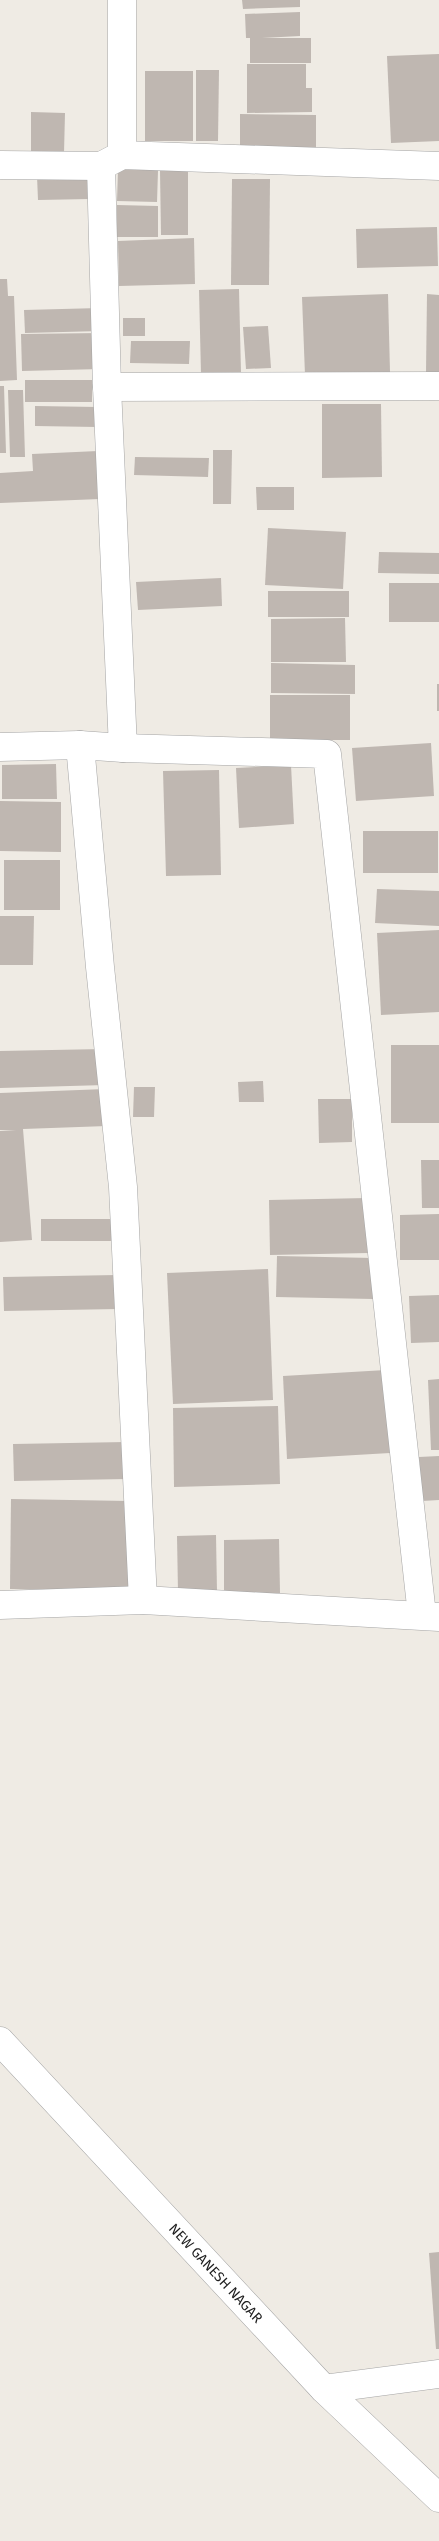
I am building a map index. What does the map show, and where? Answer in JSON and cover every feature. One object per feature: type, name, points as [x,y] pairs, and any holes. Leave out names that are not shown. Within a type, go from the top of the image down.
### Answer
[{"type":"street","points":[[122,0],[111,161],[107,388],[123,748]]},
{"type":"street","points":[[0,165],[111,161],[439,166]]},
{"type":"street","points":[[107,388],[439,386]]},
{"type":"street","points":[[80,744],[100,967],[123,1186],[143,1600]]},
{"type":"street","points":[[0,747],[80,744],[123,748],[327,754],[431,1616],[143,1600],[0,1605]]},
{"type":"street","name":"NEW GANESH NAGAR","points":[[0,2040],[324,2389],[439,2498]]},
{"type":"street","points":[[324,2389],[439,2374]]},
{"type":"building","points":[[242,0],[300,0],[300,7],[243,9]]},
{"type":"building","points":[[300,12],[300,36],[262,38],[311,38],[311,63],[250,63],[250,38],[246,38],[245,14]]},
{"type":"building","points":[[439,54],[439,141],[391,143],[387,56]]},
{"type":"building","points":[[247,64],[306,64],[306,88],[312,88],[312,112],[247,113]]},
{"type":"building","points":[[196,70],[219,70],[218,141],[196,141]]},
{"type":"building","points":[[145,71],[193,71],[193,141],[145,141]]},
{"type":"building","points":[[31,112],[65,113],[64,153],[31,152]]},
{"type":"building","points":[[240,114],[316,115],[316,148],[240,147]]},
{"type":"building","points":[[118,169],[158,170],[157,202],[117,201]]},
{"type":"building","points":[[160,171],[188,171],[188,235],[161,235]]},
{"type":"building","points":[[90,175],[90,199],[38,200],[37,176]]},
{"type":"building","points":[[232,179],[270,179],[269,285],[231,285]]},
{"type":"building","points":[[117,205],[158,206],[158,237],[117,237]]},
{"type":"building","points":[[437,227],[438,266],[357,268],[356,229]]},
{"type":"building","points":[[194,238],[195,284],[119,286],[118,241]]},
{"type":"building","points":[[0,279],[7,279],[8,296],[14,296],[17,380],[0,381]]},
{"type":"building","points":[[239,289],[241,373],[201,374],[199,290]]},
{"type":"building","points":[[388,294],[390,372],[305,375],[302,297]]},
{"type":"building","points":[[427,294],[439,295],[439,373],[426,373]]},
{"type":"building","points":[[100,308],[101,331],[25,333],[24,310]]},
{"type":"building","points":[[123,318],[145,318],[145,336],[123,336]]},
{"type":"building","points":[[268,326],[271,368],[246,369],[243,327]]},
{"type":"building","points":[[101,333],[101,369],[22,371],[21,334]]},
{"type":"building","points":[[131,341],[190,341],[189,364],[130,363]]},
{"type":"building","points":[[25,380],[92,380],[92,402],[25,402]]},
{"type":"building","points":[[0,386],[4,386],[6,453],[0,453]]},
{"type":"building","points":[[8,390],[23,390],[25,457],[10,457]]},
{"type":"building","points":[[322,404],[381,404],[382,477],[322,478]]},
{"type":"building","points":[[35,406],[98,407],[97,427],[35,426]]},
{"type":"building","points":[[213,450],[232,450],[231,504],[213,504]]},
{"type":"building","points":[[98,451],[100,499],[0,503],[0,473],[33,471],[32,454]]},
{"type":"building","points":[[135,457],[209,458],[208,477],[134,475]]},
{"type":"building","points":[[256,487],[294,487],[294,510],[257,510]]},
{"type":"building","points":[[268,528],[346,532],[343,589],[265,585]]},
{"type":"building","points":[[379,552],[439,553],[439,574],[378,573]]},
{"type":"building","points":[[221,578],[222,606],[138,610],[136,582]]},
{"type":"building","points":[[389,583],[439,583],[439,622],[389,622]]},
{"type":"building","points":[[268,591],[349,591],[349,617],[268,617]]},
{"type":"building","points":[[345,618],[346,662],[271,662],[271,619]]},
{"type":"building","points":[[271,663],[355,665],[355,694],[271,693]]},
{"type":"building","points":[[437,684],[439,684],[439,711],[437,711]]},
{"type":"building","points":[[270,695],[350,695],[350,740],[270,740]]},
{"type":"building","points":[[431,743],[434,796],[356,801],[352,748]]},
{"type":"building","points":[[56,764],[57,799],[2,799],[2,765]]},
{"type":"building","points":[[291,765],[294,824],[239,828],[236,768]]},
{"type":"building","points":[[219,770],[221,875],[166,876],[163,771]]},
{"type":"building","points":[[0,801],[61,802],[61,852],[0,851]]},
{"type":"building","points":[[363,831],[438,831],[438,873],[363,873]]},
{"type":"building","points":[[4,860],[60,860],[60,910],[4,910]]},
{"type":"building","points":[[377,889],[439,891],[439,926],[375,923]]},
{"type":"building","points":[[0,916],[34,916],[33,965],[0,965]]},
{"type":"building","points":[[439,930],[439,1012],[381,1015],[377,933]]},
{"type":"building","points":[[391,1045],[439,1045],[439,1123],[391,1123]]},
{"type":"building","points":[[104,1049],[105,1085],[0,1088],[0,1051]]},
{"type":"building","points":[[263,1081],[264,1102],[239,1102],[238,1082]]},
{"type":"building","points":[[134,1087],[155,1087],[154,1117],[133,1117]]},
{"type":"building","points":[[106,1089],[107,1126],[23,1129],[32,1240],[0,1242],[0,1131],[16,1130],[0,1130],[0,1093]]},
{"type":"building","points":[[318,1099],[352,1099],[352,1142],[319,1143]]},
{"type":"building","points":[[421,1160],[439,1160],[439,1208],[422,1208]]},
{"type":"building","points":[[367,1198],[368,1253],[270,1255],[269,1200]]},
{"type":"building","points":[[439,1214],[439,1260],[400,1260],[400,1215]]},
{"type":"building","points":[[41,1219],[121,1219],[121,1241],[41,1241]]},
{"type":"building","points":[[277,1256],[373,1258],[373,1299],[276,1297]]},
{"type":"building","points":[[268,1269],[273,1400],[173,1404],[167,1273]]},
{"type":"building","points":[[117,1275],[118,1309],[4,1311],[3,1277]]},
{"type":"building","points":[[439,1295],[439,1342],[411,1343],[409,1296]]},
{"type":"building","points":[[386,1370],[390,1453],[287,1459],[283,1376]]},
{"type":"building","points":[[439,1379],[439,1450],[431,1450],[428,1380]]},
{"type":"building","points":[[278,1406],[280,1484],[174,1487],[173,1408]]},
{"type":"building","points":[[126,1442],[127,1479],[14,1481],[13,1444]]},
{"type":"building","points":[[439,1456],[439,1500],[422,1501],[419,1457]]},
{"type":"building","points":[[11,1499],[129,1501],[128,1591],[10,1589]]},
{"type":"building","points":[[216,1535],[217,1592],[178,1592],[177,1536]]},
{"type":"building","points":[[279,1539],[280,1593],[224,1594],[224,1540]]},
{"type":"building","points":[[439,2252],[439,2349],[436,2349],[429,2253]]}]
